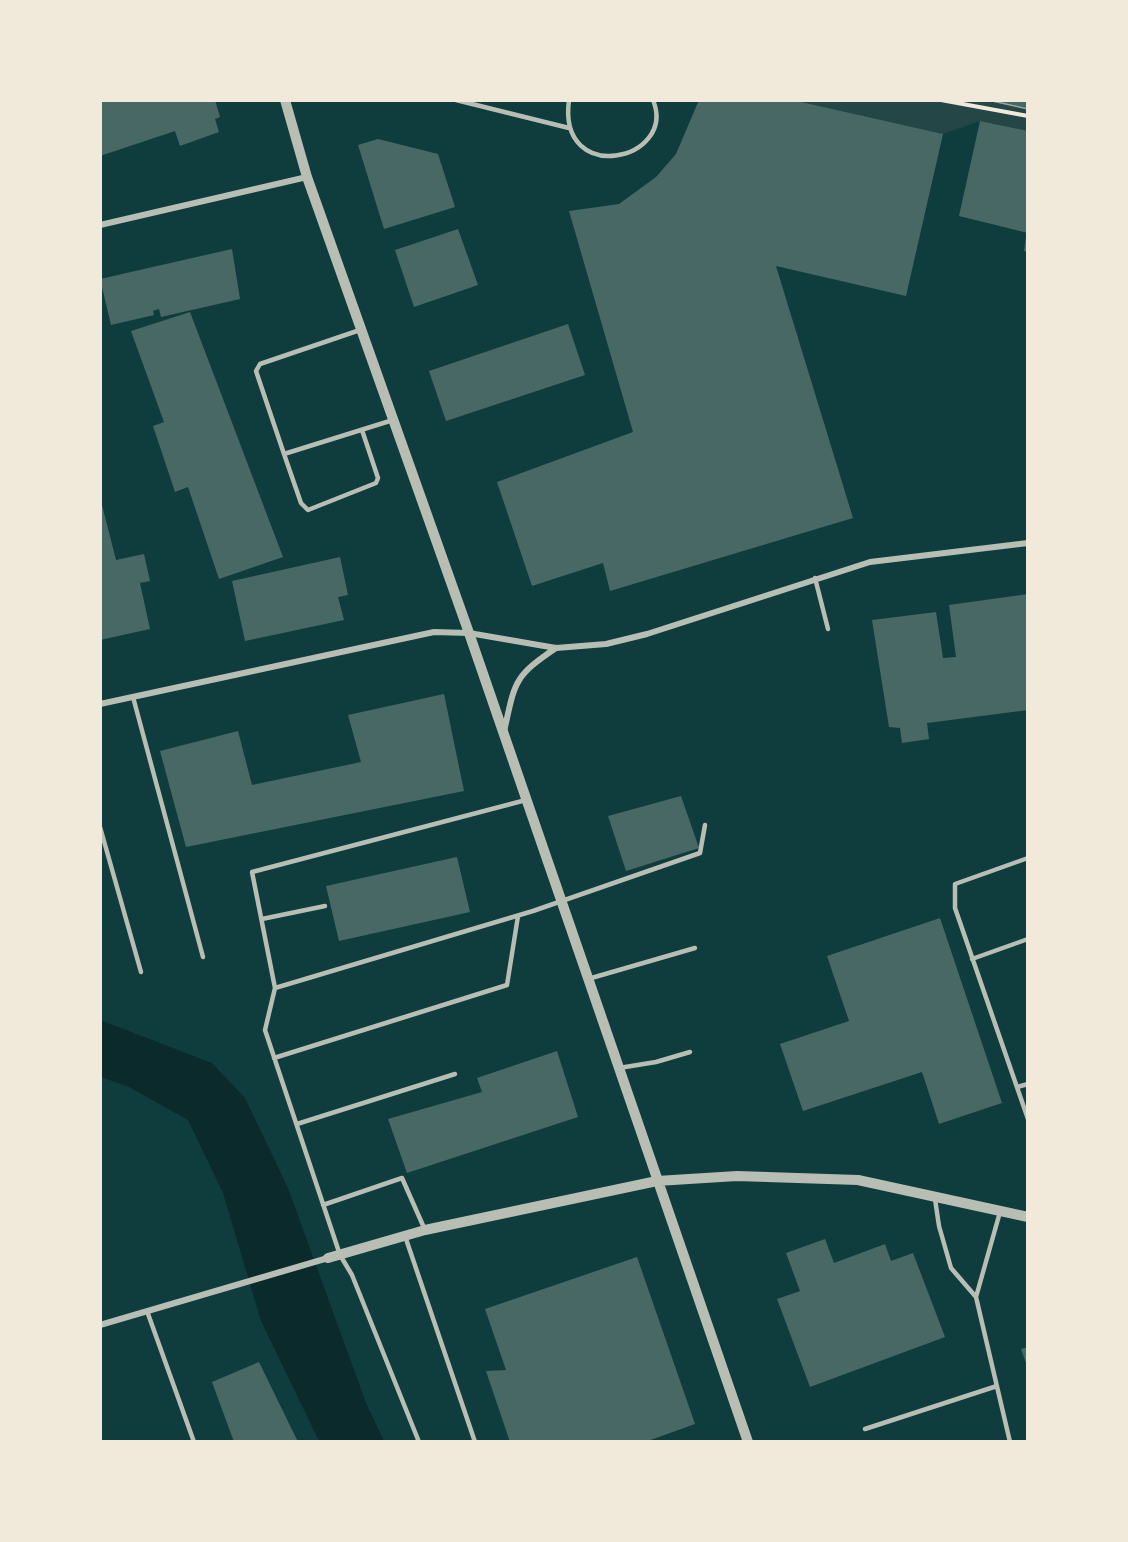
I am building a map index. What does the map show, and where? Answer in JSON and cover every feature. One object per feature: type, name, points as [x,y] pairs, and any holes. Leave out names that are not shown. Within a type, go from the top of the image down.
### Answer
[{"type":"street","points":[[285,101],[307,177],[469,633],[746,1441]]},
{"type":"street","points":[[100,225],[307,177]]},
{"type":"street","points":[[100,704],[434,632],[469,633],[556,648],[606,644],[647,634],[870,562],[902,556],[1028,543]]},
{"type":"street","points":[[504,735],[515,684],[530,666],[556,648]]},
{"type":"street","points":[[100,1325],[425,1230],[657,1181],[737,1176],[858,1180],[1028,1217]]},
{"type":"lane","points":[[456,100],[569,128]]},
{"type":"lane","points":[[569,100],[569,128],[586,150],[598,156],[614,158],[628,154],[641,146],[651,134],[655,120],[653,100]]},
{"type":"lane","points":[[361,329],[260,364],[256,371],[301,503],[308,510],[376,483],[378,478],[362,430]]},
{"type":"lane","points":[[284,454],[393,420]]},
{"type":"lane","points":[[815,578],[828,629]]},
{"type":"lane","points":[[132,697],[203,957]]},
{"type":"lane","points":[[419,1442],[352,1275],[340,1255],[265,1030],[274,988],[252,872],[526,800]]},
{"type":"lane","points":[[274,988],[518,916],[700,853],[705,825]]},
{"type":"lane","points":[[100,827],[141,972]]},
{"type":"lane","points":[[1028,858],[955,884],[956,908],[1028,1119]]},
{"type":"lane","points":[[262,919],[325,906]]},
{"type":"lane","points":[[274,1058],[507,985],[518,916]]},
{"type":"lane","points":[[972,959],[1028,939]]},
{"type":"lane","points":[[587,979],[694,948]]},
{"type":"lane","points":[[618,1069],[690,1052]]},
{"type":"lane","points":[[297,1124],[454,1074]]},
{"type":"lane","points":[[1017,1087],[1028,1084]]},
{"type":"lane","points":[[323,1204],[402,1178],[425,1230]]},
{"type":"lane","points":[[934,1198],[951,1268],[976,1297],[1011,1442]]},
{"type":"lane","points":[[976,1297],[1000,1212]]},
{"type":"lane","points":[[405,1236],[475,1442]]},
{"type":"lane","points":[[147,1311],[194,1442]]},
{"type":"lane","points":[[866,1429],[997,1386]]},
{"type":"path","points":[[941,100],[1028,116]]},
{"type":"shaded area","points":[[792,101],[1027,101],[1027,131],[980,121],[943,134]]},
{"type":"shaded area","points":[[100,1020],[212,1063],[245,1098],[288,1188],[366,1403],[384,1441],[319,1441],[261,1321],[223,1193],[188,1120],[129,1087],[101,1077]]},
{"type":"building","points":[[100,100],[215,100],[220,117],[215,119],[219,132],[180,146],[175,131],[100,156]]},
{"type":"building","points":[[699,100],[792,100],[943,134],[906,296],[776,266],[853,518],[610,591],[603,563],[532,586],[497,482],[633,432],[569,211],[619,204],[656,177],[676,154]]},
{"type":"building","points":[[993,100],[1028,100],[1028,109],[993,102]]},
{"type":"building","points":[[980,121],[1028,131],[1028,233],[959,216]]},
{"type":"building","points":[[378,139],[438,154],[455,207],[384,229],[358,145]]},
{"type":"building","points":[[458,229],[478,285],[414,307],[395,250]]},
{"type":"building","points":[[1026,236],[1028,236],[1028,252],[1024,251]]},
{"type":"building","points":[[232,249],[240,299],[161,317],[159,309],[153,311],[154,315],[111,325],[100,279]]},
{"type":"building","points":[[190,312],[283,557],[219,579],[188,487],[175,492],[153,426],[164,422],[131,331]]},
{"type":"building","points":[[568,324],[585,375],[446,421],[429,371]]},
{"type":"building","points":[[100,497],[116,560],[144,554],[150,581],[140,583],[150,629],[100,640]]},
{"type":"building","points":[[340,557],[348,595],[338,597],[344,620],[245,641],[232,581]]},
{"type":"building","points":[[1028,594],[1028,710],[927,723],[929,739],[902,743],[900,728],[889,727],[872,620],[936,612],[943,658],[956,657],[949,605]]},
{"type":"building","points":[[444,694],[464,791],[186,847],[160,751],[238,731],[252,785],[361,762],[348,715]]},
{"type":"building","points":[[681,796],[699,848],[626,871],[608,816]]},
{"type":"building","points":[[457,857],[470,912],[339,941],[326,886]]},
{"type":"building","points":[[940,918],[1002,1103],[939,1124],[922,1072],[803,1111],[780,1044],[849,1021],[827,956]]},
{"type":"building","points":[[557,1051],[578,1117],[407,1173],[388,1119],[482,1092],[477,1078]]},
{"type":"building","points":[[825,1239],[834,1263],[885,1244],[891,1261],[913,1253],[945,1337],[810,1387],[777,1299],[800,1291],[786,1253]]},
{"type":"building","points":[[637,1257],[695,1424],[645,1442],[510,1442],[486,1371],[506,1370],[485,1309]]},
{"type":"building","points":[[1028,1347],[1028,1366],[1027,1366],[1021,1349]]},
{"type":"building","points":[[259,1362],[298,1442],[234,1442],[212,1382]]},
{"type":"tram line","points":[[988,100],[1028,109]]}]
